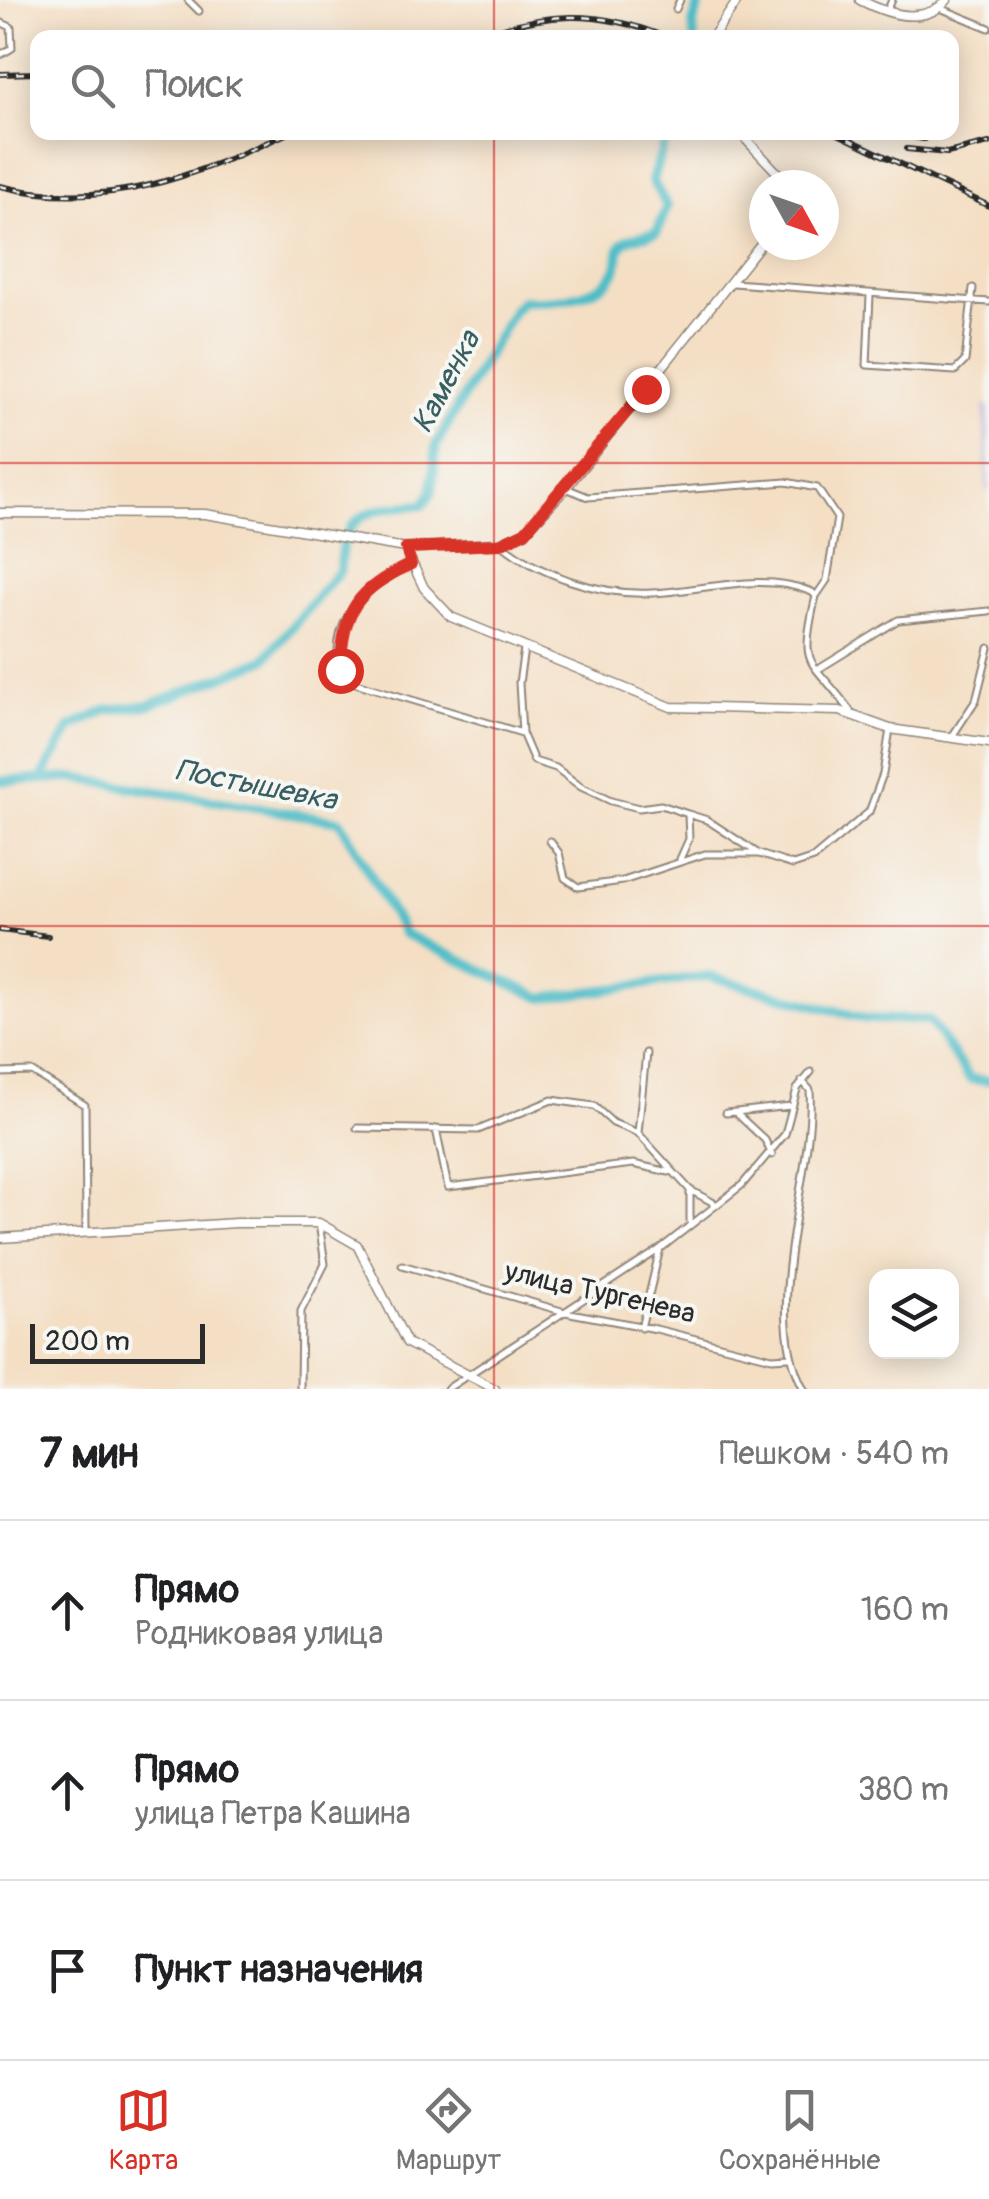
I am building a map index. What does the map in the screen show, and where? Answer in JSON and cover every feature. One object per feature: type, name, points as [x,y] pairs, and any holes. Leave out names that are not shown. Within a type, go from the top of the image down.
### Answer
[{"type":"street","points":[[188,0],[199,11]]},
{"type":"street","points":[[676,8],[680,0]]},
{"type":"street","points":[[717,30],[738,0]]},
{"type":"street","points":[[860,0],[910,16],[940,8],[947,0]]},
{"type":"street","points":[[887,11],[892,0]]},
{"type":"street","points":[[940,8],[989,28]]},
{"type":"street","points":[[0,22],[11,27],[14,40],[12,48],[0,55]]},
{"type":"street","points":[[747,140],[775,170]]},
{"type":"street","points":[[0,513],[205,514],[406,548],[500,544],[525,532],[566,488],[749,260]]},
{"type":"street","points":[[733,282],[989,302]]},
{"type":"street","points":[[870,295],[867,365],[954,371],[964,361],[972,288]]},
{"type":"street","points":[[566,488],[588,497],[786,482],[817,488],[831,502],[837,518],[827,580],[816,596],[804,645],[814,670],[853,716]]},
{"type":"street","points":[[500,544],[538,569],[618,592],[648,594],[742,584],[797,587],[816,596]]},
{"type":"street","points":[[406,548],[411,564],[440,610],[524,649],[671,706],[840,711],[890,729],[989,742]]},
{"type":"street","points":[[411,564],[365,591],[350,607],[342,639],[342,679],[522,733]]},
{"type":"street","points":[[814,670],[822,670],[898,620],[989,612]]},
{"type":"street","points":[[953,735],[976,700],[989,648]]},
{"type":"street","points":[[524,649],[519,683],[522,733],[534,761],[611,801],[639,808],[661,806],[707,820],[760,854],[794,864],[814,858],[862,822],[883,774],[890,729]]},
{"type":"street","points":[[680,859],[689,839],[688,814]]},
{"type":"street","points":[[550,841],[559,853],[565,878],[578,887],[624,881],[680,859],[706,854],[760,854]]},
{"type":"street","points":[[638,1133],[646,1053]]},
{"type":"street","points":[[0,1073],[32,1072],[85,1105],[86,1231]]},
{"type":"street","points":[[447,1389],[465,1374],[537,1334],[660,1249],[742,1184],[772,1154],[791,1119],[791,1106],[802,1081],[812,1072]]},
{"type":"street","points":[[802,1081],[810,1090],[810,1134],[790,1234],[789,1356],[804,1389]]},
{"type":"street","points":[[357,1128],[478,1130],[552,1100],[594,1106],[614,1123],[638,1133],[669,1172],[714,1204]]},
{"type":"street","points":[[726,1113],[791,1106]]},
{"type":"street","points":[[736,1113],[765,1140],[772,1154]]},
{"type":"street","points":[[436,1129],[448,1187],[633,1164],[669,1172]]},
{"type":"street","points":[[690,1190],[690,1222]]},
{"type":"street","points":[[300,1389],[301,1311],[325,1264],[318,1223]]},
{"type":"street","points":[[0,1238],[318,1223],[357,1245],[407,1344],[495,1389]]},
{"type":"street","points":[[641,1328],[660,1249]]},
{"type":"street","name":"улица Тургенева","points":[[402,1265],[565,1312],[772,1358],[789,1356]]},
{"type":"shaded area","points":[[983,406],[989,406],[989,491],[986,491]]},
{"type":"waterway","name":"Каменка","points":[[693,30],[701,0]]},
{"type":"waterway","name":"Каменка","points":[[43,776],[71,727],[108,710],[150,705],[264,660],[340,570],[346,536],[353,524],[375,511],[423,505],[432,492],[436,445],[514,309],[523,300],[560,299],[600,286],[616,269],[619,250],[626,241],[657,232],[667,206],[652,180],[665,140]]},
{"type":"waterway","name":"Постышевка","points":[[0,781],[75,778],[340,821],[404,934],[542,998],[708,976],[866,1019],[929,1020],[970,1079],[989,1081]]},
{"type":"railway","points":[[497,30],[548,18],[571,17],[618,22],[645,30]]},
{"type":"railway","points":[[0,74],[30,73]]},
{"type":"railway","points":[[0,186],[39,193],[113,192],[184,175],[272,140]]},
{"type":"railway","points":[[851,140],[989,206]]},
{"type":"railway","points":[[907,149],[947,153],[989,143]]},
{"type":"railway","points":[[0,930],[48,936]]},
{"type":"route","points":[[340,670],[350,607],[365,591],[411,564],[406,548],[500,544],[525,532],[646,389]]}]
